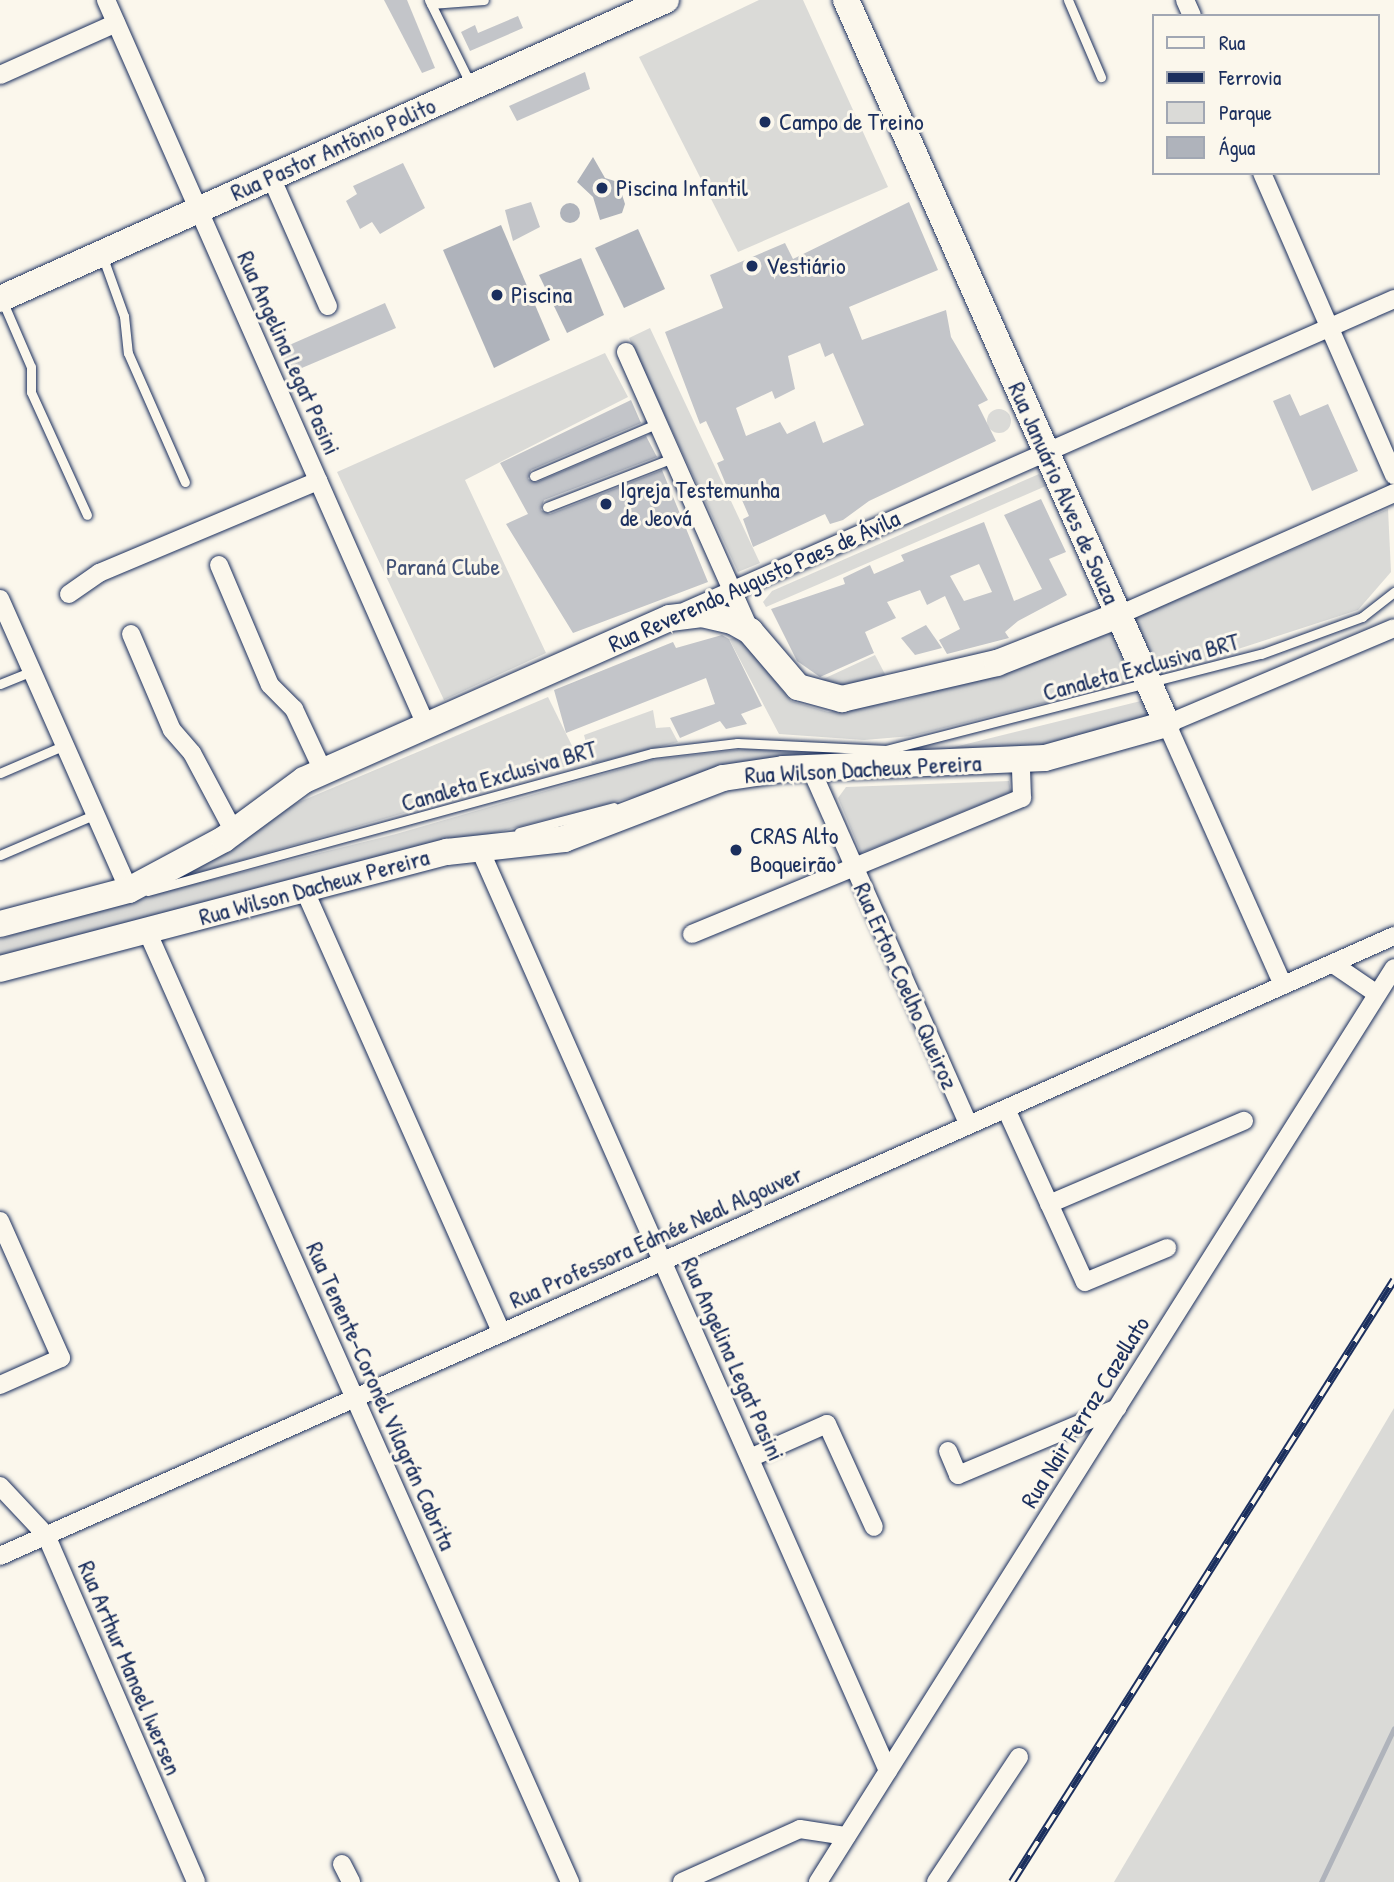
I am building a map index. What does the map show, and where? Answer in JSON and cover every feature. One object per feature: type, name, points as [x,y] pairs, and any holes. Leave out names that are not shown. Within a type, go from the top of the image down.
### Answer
[{"type":"main road","name":"Rua Pastor Antônio Polito","points":[[1,298],[666,0]]},
{"type":"main road","name":"Rua Januário Alves de Souza","points":[[846,0],[1167,724]]},
{"type":"main road","points":[[670,618],[716,616],[750,631],[787,678],[812,695],[842,699],[916,684],[1018,656],[1119,615]]},
{"type":"main road","name":"Rua Reverendo Augusto Paes de Ávila","points":[[129,890],[234,832],[323,771],[670,618]]},
{"type":"main road","name":"Rua Wilson Dacheux Pereira","points":[[0,969],[447,852],[481,852],[564,839],[689,787],[751,772],[1021,760],[1085,751],[1167,724]]},
{"type":"main road","points":[[0,924],[129,890]]},
{"type":"street","name":"Rua Angelina Legat Pasini","points":[[106,0],[426,725]]},
{"type":"street","points":[[0,75],[116,23]]},
{"type":"street","points":[[1263,175],[1394,475]]},
{"type":"street","points":[[271,177],[328,306]]},
{"type":"street","name":"Rua Reverendo Augusto Paes de Ávila","points":[[670,618],[1394,299]]},
{"type":"street","points":[[626,352],[750,631]]},
{"type":"street","points":[[69,594],[99,573],[318,481]]},
{"type":"street","points":[[1119,615],[1394,493]]},
{"type":"street","points":[[219,565],[270,685],[294,709],[323,771]]},
{"type":"street","points":[[0,600],[129,890]]},
{"type":"street","name":"Rua Wilson Dacheux Pereira","points":[[1167,724],[1394,628]]},
{"type":"street","points":[[131,634],[172,730],[192,753],[234,832]]},
{"type":"street","name":"Rua Januário Alves de Souza","points":[[1167,724],[1283,985]]},
{"type":"street","points":[[692,934],[1022,798],[1021,760]]},
{"type":"street","name":"Rua Erton Coelho Queiroz","points":[[811,769],[968,1125]]},
{"type":"street","name":"Rua Angelina Legat Pasini","points":[[481,852],[888,1771]]},
{"type":"street","points":[[304,889],[502,1333]]},
{"type":"street","name":"Rua Tenente-Coronel Vilagrán Cabrita","points":[[148,931],[570,1882]]},
{"type":"street","name":"Rua Professora Edmée Neal Algouver","points":[[0,1556],[1394,936]]},
{"type":"street","points":[[1333,964],[1377,994]]},
{"type":"street","name":"Rua Nair Ferraz Cazellato","points":[[818,1882],[1394,968]]},
{"type":"street","points":[[1006,1109],[1085,1282],[1167,1248]]},
{"type":"street","points":[[1049,1204],[1244,1121]]},
{"type":"street","points":[[0,1221],[61,1357],[0,1385]]},
{"type":"street","points":[[948,1451],[958,1475],[1117,1408]]},
{"type":"street","points":[[750,1458],[827,1424],[874,1527]]},
{"type":"street","name":"Rua Arthur Manoel Iwersen","points":[[0,1486],[46,1535],[196,1882]]},
{"type":"street","points":[[936,1882],[1018,1757]]},
{"type":"street","points":[[682,1882],[800,1829],[846,1836]]},
{"type":"street","points":[[342,1864],[351,1882]]},
{"type":"lane","points":[[472,87],[430,2],[484,0]]},
{"type":"lane","points":[[1068,0],[1101,77]]},
{"type":"lane","points":[[101,253],[124,316],[128,353],[186,482]]},
{"type":"lane","points":[[1,298],[31,367],[31,392],[87,515]]},
{"type":"lane","points":[[534,476],[658,423]]},
{"type":"lane","points":[[547,508],[673,458]]},
{"type":"lane","name":"Canaleta Exclusiva BRT","points":[[811,769],[1150,686],[1335,628],[1385,603],[1394,592]]},
{"type":"lane","points":[[0,684],[32,671]]},
{"type":"lane","name":"Canaleta Exclusiva BRT","points":[[129,890],[153,890],[678,748],[737,743],[887,750]]},
{"type":"lane","points":[[0,773],[65,745]]},
{"type":"lane","points":[[447,852],[689,787]]},
{"type":"lane","points":[[0,855],[96,814]]},
{"type":"green space","name":"Campo de Treino","points":[[759,0],[803,0],[888,187],[738,252],[639,57]]},
{"type":"green space","points":[[650,328],[760,563],[738,572],[629,338]]},
{"type":"green space","name":"Paraná Clube","points":[[605,353],[628,397],[465,480],[546,653],[444,700],[337,472]]},
{"type":"green space","points":[[999,409],[1007,413],[1011,421],[1007,429],[999,433],[991,429],[987,421],[991,413]]},
{"type":"green space","points":[[1039,474],[1046,486],[766,607],[763,602],[772,591]]},
{"type":"green space","points":[[1388,509],[1391,572],[1358,610],[1155,676],[1129,620]]},
{"type":"green space","points":[[1113,632],[1132,681],[912,736],[864,740],[779,734],[729,639],[739,637],[791,701],[828,712],[906,700]]},
{"type":"green space","points":[[875,655],[886,676],[843,686],[819,681]]},
{"type":"green space","points":[[548,697],[580,762],[170,881],[292,805]]},
{"type":"green space","points":[[1149,699],[1153,714],[1142,723],[1067,745],[898,761]]},
{"type":"green space","points":[[653,710],[656,728],[670,727],[678,742],[592,764],[584,735]]},
{"type":"green space","points":[[745,749],[804,753],[0,961],[0,939],[93,909],[396,834],[652,760]]},
{"type":"green space","points":[[1009,781],[1011,792],[861,853],[838,798],[846,787]]},
{"type":"green space","points":[[1394,1408],[1394,1882],[1114,1882]]},
{"type":"water","name":"Piscina Infantil","points":[[593,157],[605,178],[618,182],[625,204],[622,213],[600,220],[593,197],[577,182]]},
{"type":"water","name":"Piscina","points":[[566,203],[574,203],[580,213],[574,223],[566,223],[560,217],[560,209]]},
{"type":"water","name":"Piscina","points":[[501,225],[550,340],[494,368],[443,250]]},
{"type":"water","name":"Piscina","points":[[638,229],[665,289],[624,308],[595,248]]},
{"type":"water","name":"Piscina","points":[[581,258],[604,315],[567,333],[539,275]]},
{"type":"building","points":[[384,0],[407,0],[435,68],[422,73]]},
{"type":"building","points":[[518,16],[523,28],[470,51],[461,32],[475,25],[478,33]]},
{"type":"building","points":[[585,72],[590,89],[517,121],[509,106]]},
{"type":"building","points":[[403,163],[425,208],[380,234],[372,222],[360,229],[346,201],[357,194],[353,186]]},
{"type":"building","points":[[531,202],[540,227],[513,241],[505,210]]},
{"type":"building","points":[[909,202],[938,270],[849,307],[862,340],[946,310],[951,337],[988,400],[978,405],[996,441],[869,501],[843,520],[830,524],[825,514],[753,547],[743,519],[749,516],[738,491],[730,494],[717,463],[724,460],[706,421],[700,424],[665,332],[723,308],[710,275],[785,243],[793,259]],"holes":[[[820,343],[825,357],[833,353],[864,425],[823,443],[815,421],[787,434],[780,422],[746,436],[736,408],[772,391],[775,399],[795,389],[788,356]]]},
{"type":"building","points":[[385,303],[396,328],[290,373],[278,350]]},
{"type":"building","points":[[1290,394],[1300,416],[1328,404],[1358,471],[1312,491],[1273,401]]},
{"type":"building","points":[[631,400],[641,423],[531,470],[528,479],[537,482],[646,436],[657,457],[544,500],[541,510],[550,514],[662,470],[708,582],[573,633],[506,524],[528,514],[500,463]]},
{"type":"building","points":[[1041,499],[1066,552],[1049,559],[1067,595],[1018,621],[1005,632],[1009,638],[947,654],[939,640],[960,629],[945,596],[927,605],[920,590],[887,602],[896,618],[865,632],[874,653],[820,677],[797,661],[771,609],[845,584],[843,578],[870,565],[874,574],[904,561],[901,555],[984,522],[1014,601],[1042,589],[1004,515]],"holes":[[[979,564],[992,592],[964,601],[950,576]]]},
{"type":"building","points":[[926,625],[942,648],[915,655],[901,638]]},
{"type":"building","points":[[722,635],[729,639],[762,706],[741,714],[747,724],[726,729],[720,721],[680,738],[670,718],[715,704],[706,678],[566,733],[554,690],[673,642],[676,648]]},
{"type":"waterway","points":[[1321,1882],[1394,1728]]},
{"type":"railway","points":[[1012,1882],[1394,1280]]},
{"type":"place","name":"Campo de Treino","points":[[765,122]]},
{"type":"place","name":"Piscina Infantil","points":[[602,188]]},
{"type":"place","name":"Vestiário","points":[[752,266]]},
{"type":"place","name":"Piscina","points":[[497,295]]},
{"type":"place","name":"Igreja Testemunha de Jeová","points":[[606,504]]},
{"type":"place","name":"CRAS Alto Boqueirão","points":[[736,850]]}]
